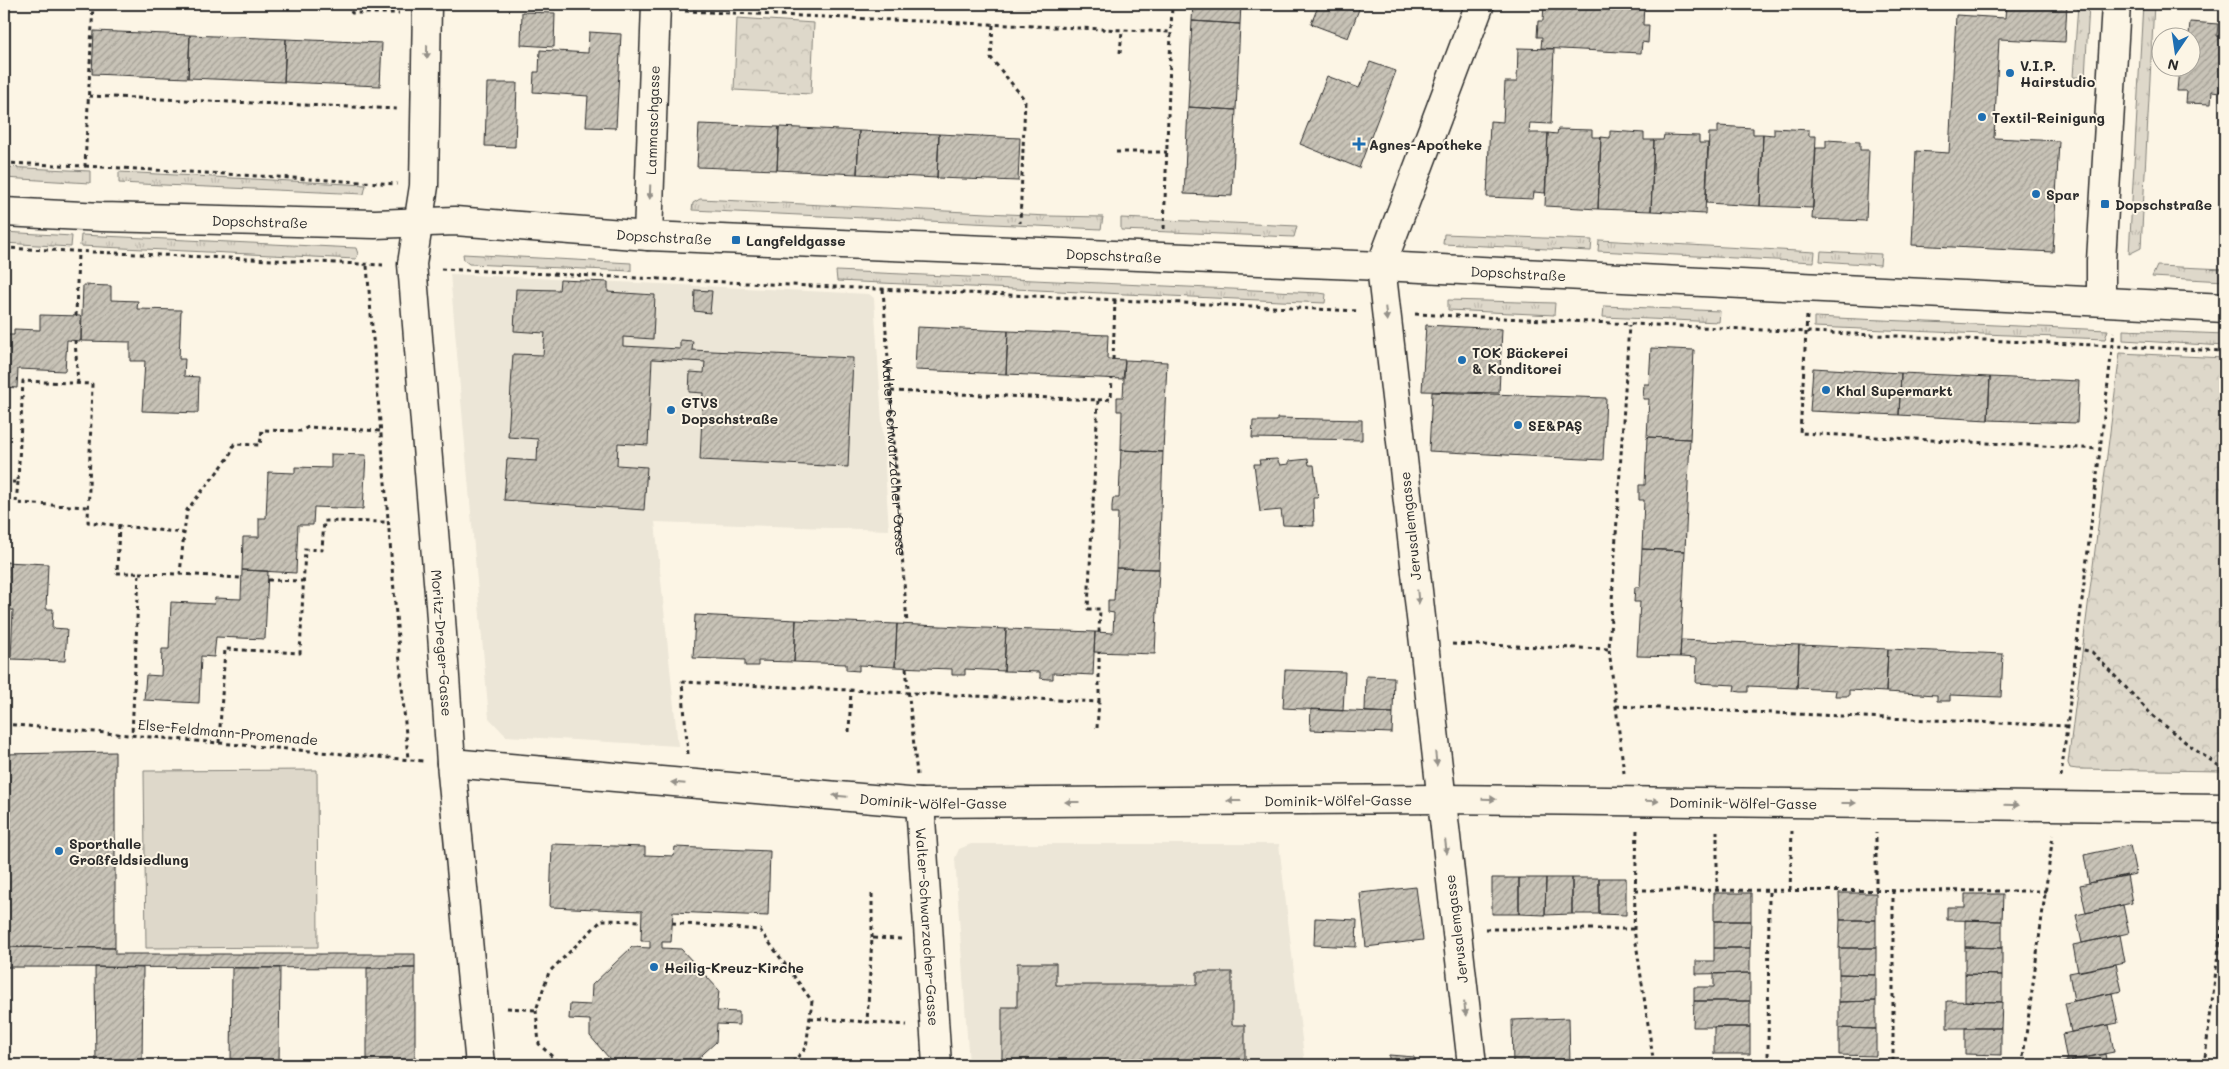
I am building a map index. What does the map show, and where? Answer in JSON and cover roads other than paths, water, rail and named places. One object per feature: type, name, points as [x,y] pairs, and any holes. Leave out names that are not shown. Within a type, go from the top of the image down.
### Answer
[{"type":"street","name":"Jerusalemgasse","points":[[1472,1065],[1381,266],[1480,4]]},
{"type":"street","points":[[2101,300],[2101,261],[2116,4]]},
{"type":"street","name":"Lammaschgasse","points":[[648,236],[656,7]]},
{"type":"street","points":[[418,222],[424,186],[427,9]]},
{"type":"street","name":"Dopschstraße","points":[[4,212],[171,219],[375,224],[455,221],[648,236],[1381,266],[2101,300],[2225,308]]},
{"type":"street","name":"Moritz-Dreger-Gasse","points":[[418,222],[412,264],[451,763],[480,1065]]},
{"type":"street","name":"Dominik-Wölfel-Gasse","points":[[451,763],[920,803],[1441,799],[2225,808]]},
{"type":"street","name":"Walter-Schwarzacher-Gasse","points":[[920,803],[937,1065]]},
{"type":"place","name":"V.I.P. Hairstudio","points":[[2010,73]]},
{"type":"place","name":"Textil-Reinigung","points":[[1982,117]]},
{"type":"place","name":"Agnes-Apotheke","points":[[1359,144]]},
{"type":"place","name":"Spar","points":[[2036,194]]},
{"type":"place","name":"Dopschstraße","points":[[2105,204]]},
{"type":"place","name":"Langfeldgasse","points":[[736,240]]},
{"type":"place","name":"TOK Bäckerei & Konditorei","points":[[1462,360]]},
{"type":"place","name":"Khal Supermarkt","points":[[1826,390]]},
{"type":"place","name":"GTVS Dopschstraße","points":[[671,410]]},
{"type":"place","name":"SE&PAŞ","points":[[1518,425]]},
{"type":"place","name":"Sporthalle Großfeldsiedlung","points":[[59,851]]},
{"type":"place","name":"Heilig-Kreuz-Kirche","points":[[654,967]]}]
